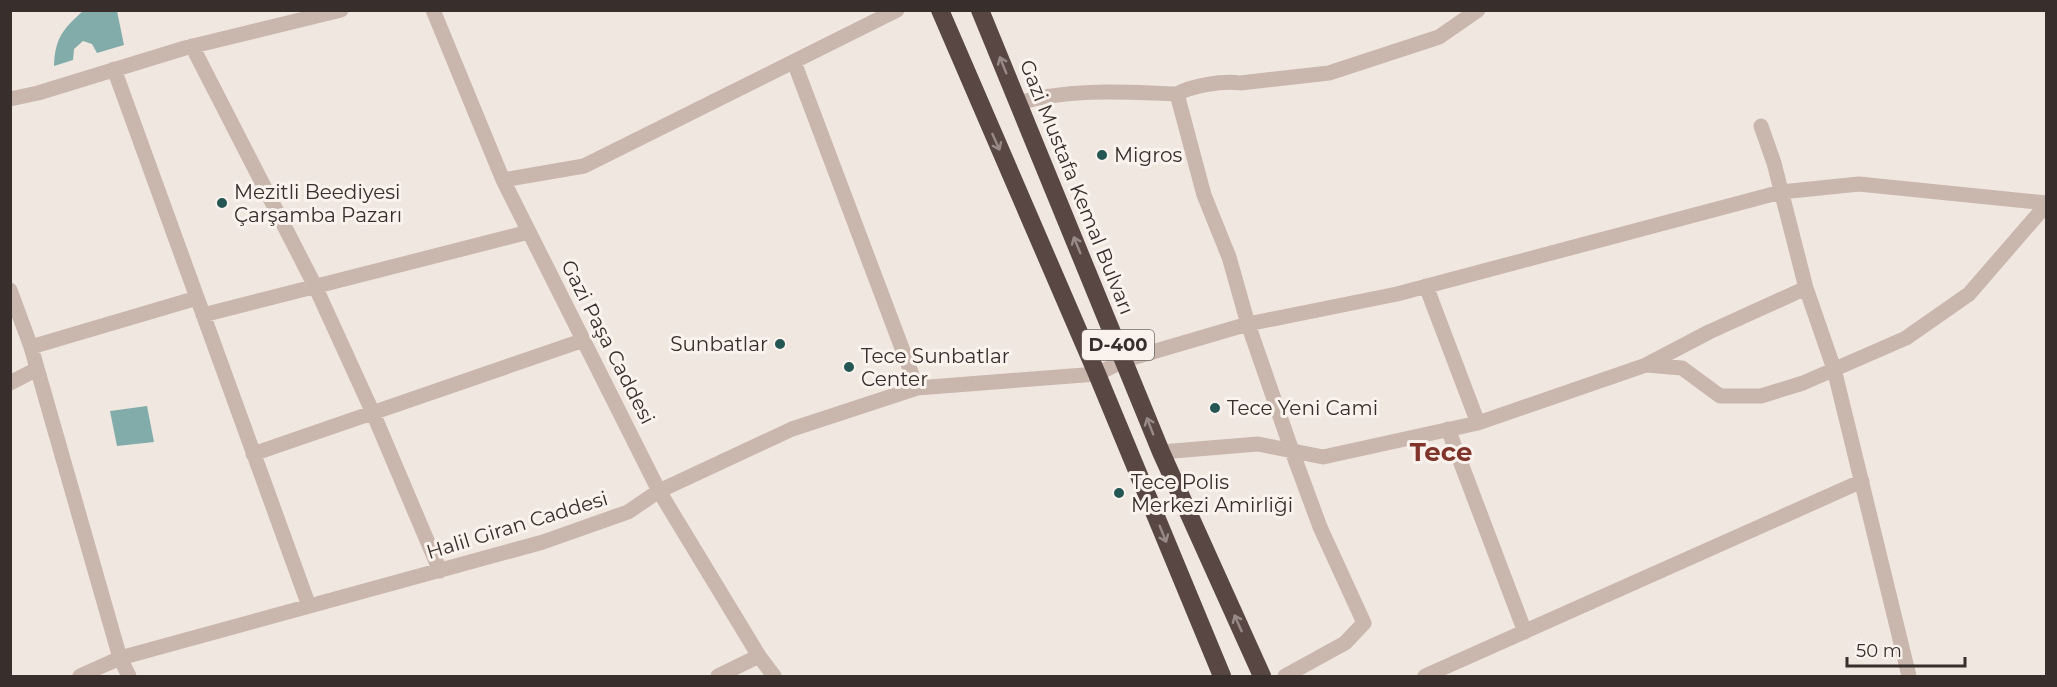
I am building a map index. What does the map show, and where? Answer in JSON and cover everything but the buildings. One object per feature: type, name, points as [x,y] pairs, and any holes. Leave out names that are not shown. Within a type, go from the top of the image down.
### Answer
[{"type":"highway","name":"D-400","points":[[940,10],[1097,374],[1221,676]]},
{"type":"highway","name":"Gazi Mustafa Kemal Bulvarı","points":[[980,10],[1161,452],[1262,676]]},
{"type":"street","points":[[10,99],[38,93],[192,46],[341,10]]},
{"type":"street","name":"Gazi Paşa Caddesi","points":[[434,10],[502,180],[659,491],[759,656],[774,676]]},
{"type":"street","points":[[502,180],[584,166],[897,10]]},
{"type":"street","points":[[1018,103],[1044,96],[1085,91],[1177,94],[1185,89],[1231,81],[1240,83],[1329,73],[1439,37],[1478,10]]},
{"type":"street","points":[[192,46],[315,286],[374,413],[440,571]]},
{"type":"street","points":[[794,62],[917,388]]},
{"type":"street","points":[[114,69],[309,606]]},
{"type":"street","points":[[1177,94],[1204,195],[1229,257],[1248,324],[1292,451],[1320,527],[1364,623],[1345,643],[1285,676]]},
{"type":"street","points":[[1761,126],[1774,162],[1806,288],[1834,369],[1909,676]]},
{"type":"street","points":[[1097,374],[1125,360],[1248,324],[1426,286],[1781,192],[1859,184],[2046,204]]},
{"type":"street","points":[[1646,365],[1682,368],[1720,396],[1761,396],[1803,382],[1906,338],[1969,294],[2046,204]]},
{"type":"street","points":[[203,315],[529,232]]},
{"type":"street","points":[[1426,286],[1478,423]]},
{"type":"street","points":[[1161,452],[1258,444],[1323,457],[1478,423],[1646,365],[1709,332],[1806,288]]},
{"type":"street","points":[[10,290],[31,347],[120,658],[129,676]]},
{"type":"street","points":[[31,347],[197,298]]},
{"type":"street","points":[[254,454],[584,340]]},
{"type":"street","points":[[10,383],[37,369]]},
{"type":"street","name":"Halil Giran Caddesi","points":[[80,676],[120,658],[543,542],[628,512],[659,491],[792,429],[917,388],[1097,374]]},
{"type":"street","points":[[1448,429],[1525,632]]},
{"type":"street","points":[[1425,676],[1452,671],[1525,632],[1862,482]]},
{"type":"street","points":[[718,676],[759,656]]},
{"type":"water","points":[[83,11],[117,11],[124,45],[97,53],[92,44],[83,41],[74,49],[73,60],[54,66],[56,48],[61,35]]},
{"type":"water","points":[[147,406],[154,442],[117,446],[110,411]]},
{"type":"place","name":"Migros","points":[[1102,155]]},
{"type":"place","name":"Mezitli Beediyesi Çarşamba Pazarı","points":[[222,203]]},
{"type":"place","name":"Sunbatlar","points":[[780,344]]},
{"type":"place","name":"Tece Sunbatlar Center","points":[[849,367]]},
{"type":"place","name":"Tece Yeni Cami","points":[[1215,408]]},
{"type":"place","name":"Tece Polis Merkezi Amirliği","points":[[1119,493]]},
{"type":"district","name":"Tece","points":[[1441,452]]}]
